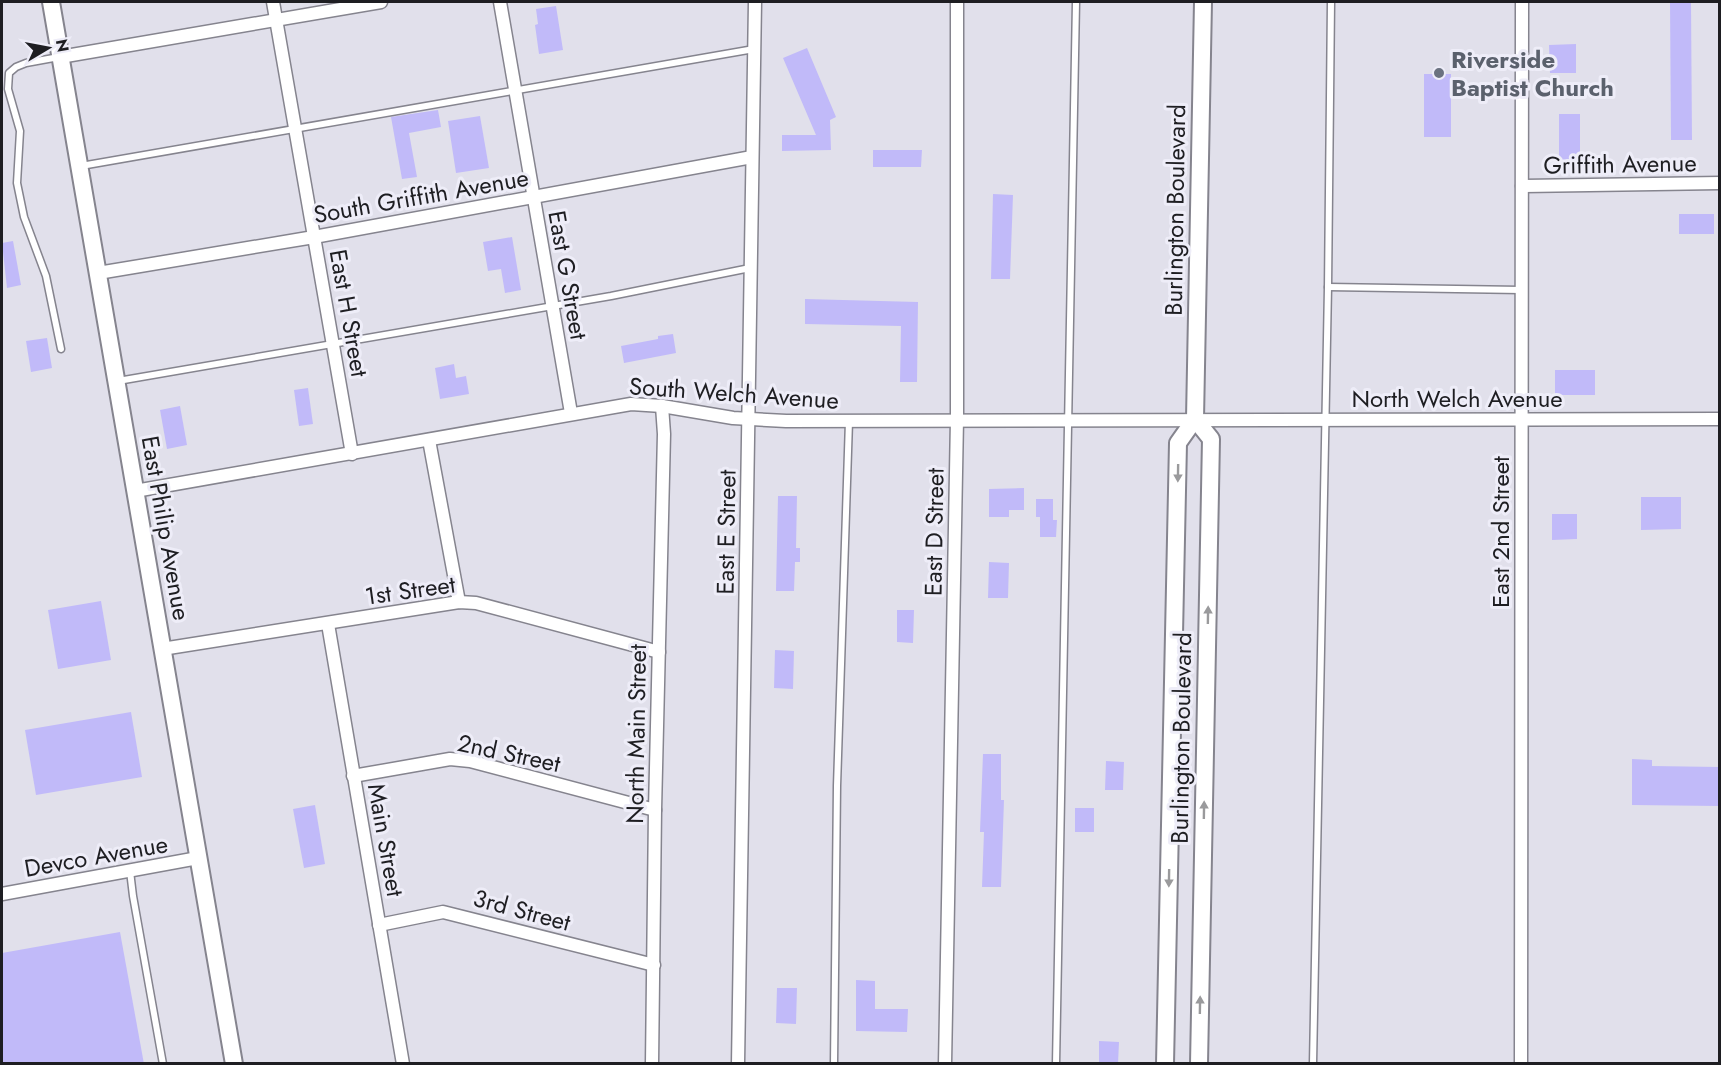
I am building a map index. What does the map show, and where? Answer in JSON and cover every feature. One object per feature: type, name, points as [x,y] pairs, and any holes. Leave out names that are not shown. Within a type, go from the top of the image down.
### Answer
[{"type":"street","name":"East Philip Avenue","points":[[51,2],[234,1064]]},
{"type":"street","name":"East H Street","points":[[273,2],[352,454]]},
{"type":"street","points":[[60,57],[381,2]]},
{"type":"street","name":"East G Street","points":[[500,2],[571,413]]},
{"type":"street","name":"East E Street","points":[[738,1064],[755,2]]},
{"type":"street","name":"East D Street","points":[[945,1064],[957,419],[957,2]]},
{"type":"street","name":"Burlington Boulevard","points":[[1165,1064],[1178,443],[1195,419],[1203,2]]},
{"type":"street","name":"East 2nd Street","points":[[1521,1064],[1522,2]]},
{"type":"street","name":"South Griffith Avenue","points":[[98,273],[315,237],[752,157]]},
{"type":"street","name":"Griffith Avenue","points":[[1521,186],[1719,183]]},
{"type":"street","name":"South Welch Avenue","points":[[135,491],[631,404],[662,406],[749,419],[849,421],[1195,419]]},
{"type":"street","name":"North Main Street","points":[[652,1064],[655,810],[664,434],[662,406]]},
{"type":"street","name":"Burlington Boulevard","points":[[1195,419],[1211,439],[1198,1064]]},
{"type":"street","name":"North Welch Avenue","points":[[1195,419],[1719,419]]},
{"type":"street","points":[[429,440],[459,602]]},
{"type":"street","name":"1st Street","points":[[162,649],[459,602],[476,603],[659,652]]},
{"type":"street","name":"Main Street","points":[[328,624],[403,1064]]},
{"type":"street","name":"2nd Street","points":[[353,776],[450,759],[470,761],[655,810]]},
{"type":"street","name":"Devco Avenue","points":[[2,894],[198,858]]},
{"type":"street","name":"3rd Street","points":[[379,925],[443,912],[450,913],[654,966]]},
{"type":"lane","points":[[1056,1064],[1076,2]]},
{"type":"lane","points":[[1313,1064],[1328,287],[1331,2]]},
{"type":"lane","points":[[79,167],[754,50]]},
{"type":"lane","points":[[60,57],[16,67],[9,73],[8,89],[20,131],[17,183],[22,206],[46,276],[61,349]]},
{"type":"lane","points":[[117,382],[611,296],[750,268]]},
{"type":"lane","points":[[1328,287],[1522,290]]},
{"type":"lane","points":[[834,1064],[837,786],[849,421]]},
{"type":"lane","points":[[130,871],[163,1064]]},
{"type":"building","points":[[1670,2],[1691,2],[1692,140],[1671,140]]},
{"type":"building","points":[[556,6],[563,50],[539,54],[535,25],[538,24],[536,9]]},
{"type":"building","points":[[1576,44],[1576,73],[1550,73],[1549,45]]},
{"type":"building","points":[[807,48],[836,117],[830,120],[831,150],[782,151],[782,135],[816,135],[783,58]]},
{"type":"building","points":[[1424,74],[1451,74],[1451,137],[1424,137]]},
{"type":"building","points":[[438,110],[441,127],[409,133],[417,177],[402,179],[391,117]]},
{"type":"building","points":[[1559,114],[1580,114],[1580,166],[1559,165]]},
{"type":"building","points":[[480,116],[489,168],[456,173],[448,121]]},
{"type":"building","points":[[873,150],[922,150],[921,167],[873,167]]},
{"type":"building","points":[[993,194],[1013,195],[1010,279],[991,279]]},
{"type":"building","points":[[1679,214],[1714,214],[1714,234],[1679,234]]},
{"type":"building","points":[[512,237],[521,290],[505,293],[501,269],[488,271],[483,242]]},
{"type":"building","points":[[13,241],[21,285],[7,288],[2,243]]},
{"type":"building","points":[[805,299],[918,302],[917,382],[900,382],[901,326],[805,324]]},
{"type":"building","points":[[673,334],[676,353],[624,363],[621,346]]},
{"type":"building","points":[[47,338],[52,368],[31,372],[26,341]]},
{"type":"building","points":[[454,364],[456,378],[466,376],[469,394],[440,399],[435,368]]},
{"type":"building","points":[[1555,370],[1595,370],[1595,395],[1555,395]]},
{"type":"building","points":[[308,388],[313,424],[299,426],[294,390]]},
{"type":"building","points":[[180,406],[187,445],[167,449],[160,410]]},
{"type":"building","points":[[1024,488],[1024,510],[1009,510],[1009,517],[989,517],[989,489]]},
{"type":"building","points":[[778,496],[797,496],[796,548],[800,548],[800,562],[795,562],[794,591],[776,591]]},
{"type":"building","points":[[1641,497],[1681,497],[1681,529],[1641,530]]},
{"type":"building","points":[[1036,499],[1053,499],[1053,520],[1057,520],[1056,537],[1040,537],[1040,517],[1036,517]]},
{"type":"building","points":[[1552,514],[1577,514],[1577,539],[1552,540]]},
{"type":"building","points":[[989,562],[1009,563],[1008,598],[988,598]]},
{"type":"building","points":[[101,601],[111,660],[58,669],[48,610]]},
{"type":"building","points":[[897,610],[914,610],[913,643],[897,642]]},
{"type":"building","points":[[775,650],[794,651],[793,689],[774,688]]},
{"type":"building","points":[[131,712],[142,777],[36,795],[25,730]]},
{"type":"building","points":[[983,754],[1001,754],[1001,800],[1004,800],[1001,887],[982,887],[984,832],[980,832]]},
{"type":"building","points":[[1632,759],[1652,760],[1652,766],[1719,767],[1719,806],[1632,805]]},
{"type":"building","points":[[1106,761],[1124,762],[1123,790],[1105,790]]},
{"type":"building","points":[[315,805],[325,864],[304,868],[293,809]]},
{"type":"building","points":[[1075,808],[1094,808],[1094,832],[1075,832]]},
{"type":"building","points":[[120,932],[144,1064],[2,1064],[2,953]]},
{"type":"building","points":[[856,980],[875,981],[875,1009],[908,1009],[907,1032],[856,1031]]},
{"type":"building","points":[[777,988],[797,988],[796,1024],[776,1023]]},
{"type":"building","points":[[1099,1041],[1119,1042],[1118,1064],[1099,1064]]},
{"type":"place","name":"Riverside Baptist Church","points":[[1439,73]]}]
